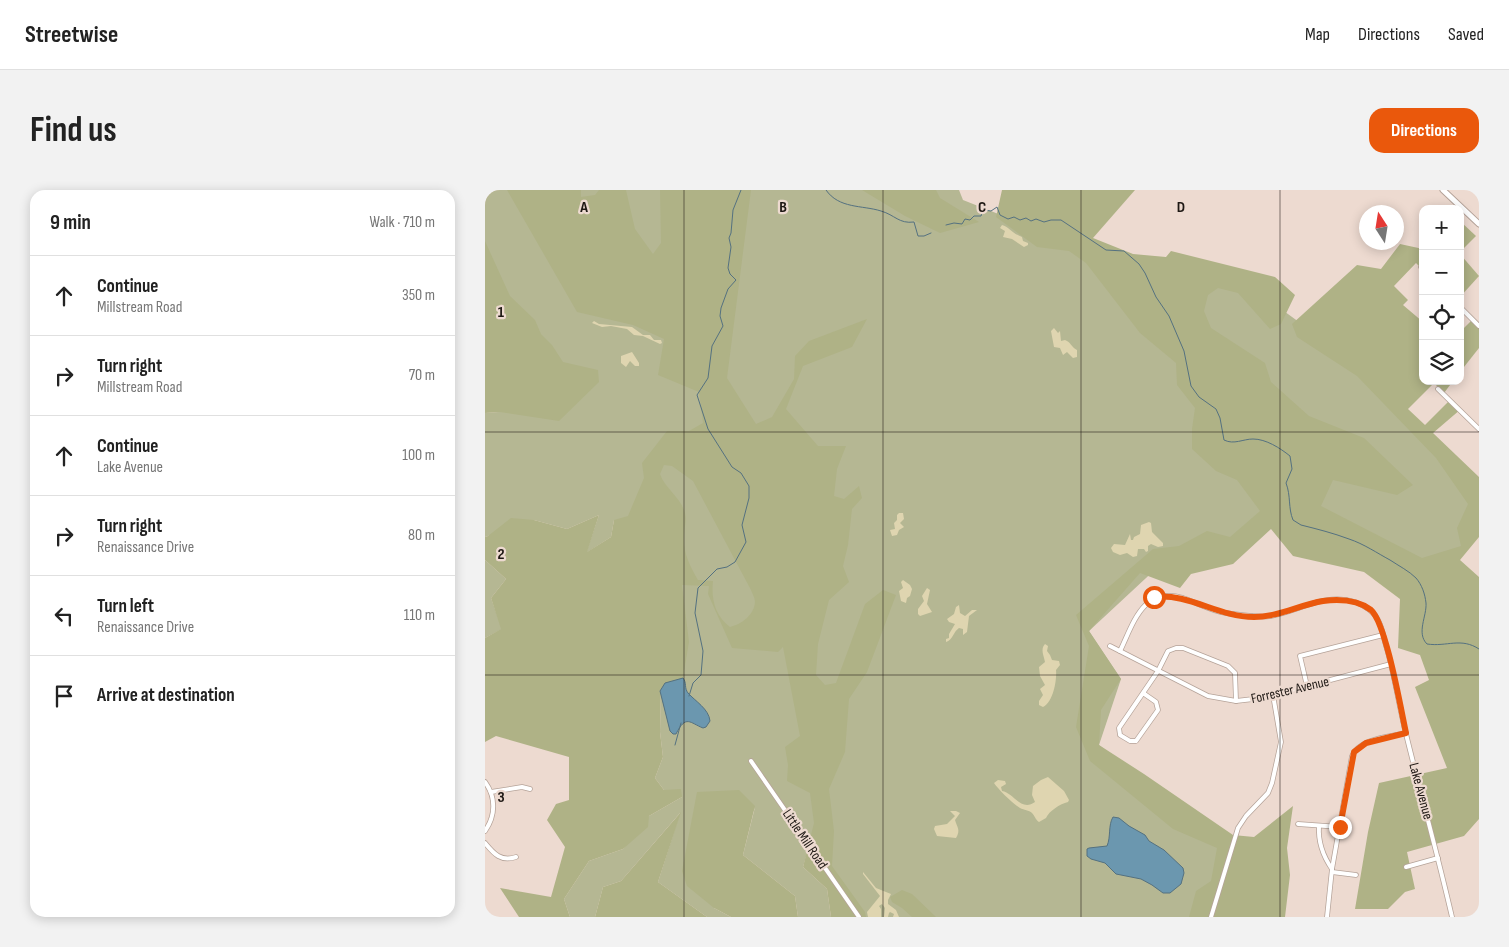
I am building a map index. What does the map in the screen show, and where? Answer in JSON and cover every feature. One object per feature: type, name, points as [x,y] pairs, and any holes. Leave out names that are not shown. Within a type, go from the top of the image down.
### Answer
[{"type":"street","points":[[1443,190],[1479,224]]},
{"type":"street","points":[[1464,311],[1479,326]]},
{"type":"street","points":[[1438,389],[1479,429]]},
{"type":"street","name":"Lake Avenue","points":[[1120,651],[1141,608],[1154,597],[1182,598],[1218,612],[1251,617],[1269,616],[1306,605],[1342,600],[1356,602],[1371,610],[1378,619],[1391,664],[1406,733],[1452,917]]},
{"type":"street","points":[[1307,686],[1299,656],[1383,635]]},
{"type":"street","name":"Forrester Avenue","points":[[1110,646],[1208,696],[1236,701],[1273,695],[1391,664]]},
{"type":"street","points":[[1143,693],[1156,702],[1158,710],[1136,741],[1130,741],[1121,735],[1119,728],[1158,670],[1168,651],[1175,648],[1183,648],[1228,666],[1235,673],[1236,701]]},
{"type":"street","points":[[1211,917],[1238,828],[1267,793],[1272,783],[1281,742],[1273,695]]},
{"type":"street","points":[[1327,917],[1332,870],[1354,752],[1366,743],[1406,733]]},
{"type":"street","name":"Little Mill Road","points":[[751,760],[859,917]]},
{"type":"street","points":[[485,782],[491,792],[494,811],[491,822],[485,830]]},
{"type":"street","points":[[491,792],[522,787],[530,789]]},
{"type":"street","points":[[1298,824],[1340,827]]},
{"type":"street","points":[[1319,826],[1318,838],[1332,870],[1356,875]]},
{"type":"street","points":[[485,844],[495,856],[503,859],[517,857]]},
{"type":"street","points":[[1406,867],[1438,858]]},
{"type":"green space","points":[[485,190],[959,190],[963,200],[1062,239],[1196,282],[1255,290],[1321,338],[1479,499],[1479,515],[1445,575],[1278,517],[1221,556],[1160,565],[1089,631],[1121,679],[1099,745],[1252,869],[1212,917],[855,917],[809,846],[803,867],[827,889],[831,917],[798,917],[795,896],[743,855],[755,807],[714,908],[731,917],[707,917],[658,882],[680,813],[621,881],[603,887],[595,917],[570,917],[564,899],[589,861],[623,849],[649,816],[682,797],[664,790],[655,778],[663,757],[660,732],[661,688],[614,520],[611,537],[586,553],[599,515],[567,529],[534,520],[485,537],[485,413],[499,412],[485,253]]},
{"type":"green space","points":[[507,190],[581,190],[581,197],[595,195],[599,190],[626,190],[635,229],[653,254],[661,243],[660,190],[751,190],[727,378],[756,424],[772,417],[794,379],[795,356],[809,341],[867,319],[852,347],[803,366],[786,409],[818,446],[846,446],[837,469],[834,496],[844,499],[859,486],[862,498],[852,509],[848,545],[843,566],[849,582],[829,600],[818,644],[816,675],[825,685],[836,683],[865,604],[883,590],[896,595],[867,672],[849,699],[845,752],[829,789],[834,831],[832,866],[865,912],[866,917],[831,917],[827,889],[803,867],[814,823],[810,793],[787,781],[788,765],[785,747],[800,736],[783,647],[778,652],[732,648],[708,594],[709,586],[682,585],[689,642],[683,678],[661,688],[660,732],[663,757],[655,778],[664,790],[681,789],[682,797],[649,816],[648,827],[623,849],[589,861],[564,899],[570,917],[519,917],[500,888],[551,897],[565,847],[547,820],[556,804],[569,800],[569,757],[496,736],[485,742],[485,638],[501,629],[491,598],[506,579],[485,560],[485,537],[511,518],[534,520],[567,529],[599,515],[587,552],[611,537],[614,520],[628,516],[644,478],[642,463],[667,431],[689,431],[703,423],[699,392],[658,375],[664,339],[633,325],[577,312]],"holes":[[[664,465],[672,466],[693,481],[751,590],[755,602],[754,607],[747,618],[734,626],[730,627],[725,623],[715,607],[713,581],[698,580],[692,570],[684,542],[685,513],[680,502],[665,484],[660,474]]]},
{"type":"green space","points":[[862,190],[936,190],[940,198],[979,222],[940,233],[905,216]]},
{"type":"green space","points":[[1002,190],[1135,190],[1093,238],[1133,254],[1166,257],[1171,251],[1275,277],[1295,295],[1281,324],[1270,329],[1238,293],[1218,288],[1208,295],[1204,311],[1211,328],[1265,363],[1271,382],[1309,416],[1364,438],[1413,485],[1397,495],[1333,480],[1321,506],[1422,558],[1461,546],[1457,528],[1468,504],[1436,458],[1357,376],[1297,337],[1292,324],[1357,265],[1381,269],[1395,250],[1404,250],[1404,245],[1419,248],[1419,266],[1416,263],[1394,286],[1408,300],[1403,305],[1419,319],[1419,385],[1432,385],[1408,409],[1425,425],[1450,400],[1461,409],[1433,433],[1479,477],[1479,537],[1460,560],[1479,577],[1479,819],[1464,836],[1407,852],[1415,889],[1405,892],[1388,909],[1355,909],[1368,832],[1379,783],[1447,768],[1415,687],[1429,680],[1420,655],[1398,648],[1400,599],[1364,572],[1293,556],[1271,529],[1233,564],[1191,574],[1180,588],[1140,573],[1089,631],[1121,679],[1101,710],[1099,745],[1233,835],[1254,837],[1293,806],[1287,848],[1290,875],[1285,917],[1189,917],[1196,891],[1211,881],[1217,848],[1173,829],[1090,761],[1076,727],[1089,646],[1076,615],[1153,549],[1179,546],[1207,531],[1230,537],[1260,511],[1237,480],[1216,471],[1192,449],[1195,408],[1177,385],[1176,363],[1140,333],[1086,263],[1069,251],[1037,247],[996,217]]},
{"type":"green space","points":[[1464,225],[1476,236],[1464,248]]},
{"type":"green space","points":[[485,241],[510,296],[535,320],[541,334],[552,345],[563,362],[598,370],[599,382],[559,421],[500,412],[485,413]]},
{"type":"green space","points":[[1464,259],[1479,276],[1464,293]]},
{"type":"green space","points":[[1473,319],[1479,325],[1479,348],[1464,367],[1464,340],[1464,328]]},
{"type":"green space","points":[[1436,385],[1450,385],[1444,393]]},
{"type":"green space","points":[[485,560],[506,579],[491,598],[502,629],[485,638]]},
{"type":"green space","points":[[739,790],[755,806],[743,855],[795,896],[798,917],[731,917],[714,908],[687,886],[682,871],[697,792]]},
{"type":"green space","points":[[681,812],[658,882],[707,917],[595,917],[603,887],[621,881]]},
{"type":"green space","points":[[902,890],[912,894],[936,917],[912,917],[892,902],[890,897]]},
{"type":"sand","points":[[1002,225],[1022,237],[1023,241],[1028,243],[1028,245],[1024,247],[1012,239],[1003,237],[1005,231],[1000,228]]},
{"type":"sand","points":[[594,321],[599,324],[632,327],[643,335],[650,335],[654,340],[661,340],[662,343],[660,344],[643,336],[634,335],[627,329],[611,326],[602,327],[592,323]]},
{"type":"sand","points":[[1054,328],[1058,333],[1060,331],[1061,341],[1067,341],[1077,350],[1077,357],[1073,358],[1067,352],[1063,355],[1060,348],[1054,347],[1051,331]]},
{"type":"sand","points":[[632,352],[639,366],[635,366],[630,361],[626,367],[621,363],[621,356]]},
{"type":"sand","points":[[899,513],[903,513],[904,519],[900,523],[904,527],[899,530],[897,535],[892,536],[890,530],[895,529],[894,523]]},
{"type":"sand","points":[[1151,523],[1152,532],[1163,543],[1163,546],[1158,547],[1151,544],[1148,546],[1148,551],[1138,549],[1137,556],[1133,557],[1127,553],[1120,555],[1113,552],[1111,548],[1114,544],[1125,545],[1130,534],[1131,540],[1133,540],[1134,537],[1140,534],[1141,525]]},
{"type":"sand","points":[[903,580],[912,589],[906,603],[901,601],[899,591],[903,588],[901,582]]},
{"type":"sand","points":[[927,588],[930,590],[927,604],[932,612],[920,616],[918,609],[924,601],[922,596]]},
{"type":"sand","points":[[959,605],[960,613],[965,616],[972,610],[977,610],[969,616],[967,632],[963,635],[963,629],[959,628],[950,640],[946,642],[955,624],[947,619],[954,614],[956,607]]},
{"type":"sand","points":[[1045,644],[1048,646],[1047,651],[1052,660],[1059,661],[1060,665],[1056,670],[1056,680],[1052,696],[1043,707],[1039,705],[1043,695],[1040,689],[1045,685],[1040,676],[1039,667],[1045,662],[1043,650]]},
{"type":"sand","points":[[1048,777],[1064,791],[1069,800],[1055,808],[1046,818],[1039,822],[1031,812],[1014,804],[994,783],[998,780],[1005,781],[1006,784],[1001,787],[1002,791],[1026,805],[1035,802],[1032,795],[1033,786]]},
{"type":"sand","points":[[950,811],[960,813],[955,820],[958,829],[956,838],[937,836],[934,829],[935,826],[947,824],[955,816]]},
{"type":"sand","points":[[863,872],[876,888],[891,894],[888,904],[896,910],[899,917],[893,917],[894,914],[890,912],[888,917],[884,917],[885,908],[882,904],[879,906],[881,917],[868,917],[867,912],[880,896]]},
{"type":"water","points":[[683,678],[687,691],[704,709],[710,721],[703,728],[691,722],[686,722],[679,728],[676,734],[673,734],[670,731],[660,691],[665,683]]},
{"type":"water","points":[[1113,817],[1119,818],[1145,835],[1149,841],[1164,850],[1183,868],[1184,873],[1181,884],[1170,893],[1163,893],[1141,879],[1116,874],[1105,863],[1087,856],[1087,849],[1089,848],[1107,846]]},
{"type":"waterway","points":[[689,696],[693,683],[701,675],[703,651],[695,613],[698,588],[717,569],[727,567],[735,562],[746,542],[742,525],[749,498],[749,486],[741,473],[732,467],[708,429],[697,395],[708,378],[712,346],[723,326],[720,316],[721,308],[728,289],[736,280],[730,274],[728,268],[731,247],[729,238],[733,210],[741,190]]},
{"type":"waterway","points":[[826,190],[831,196],[844,203],[881,211],[904,222],[914,222],[918,236],[931,233]]},
{"type":"waterway","points":[[946,225],[962,224],[965,219],[970,220],[974,216],[981,216],[983,210],[991,211],[997,207],[1000,215],[1008,219],[1014,217],[1020,220],[1026,218],[1031,221],[1036,219],[1044,222],[1061,220],[1106,250],[1124,251],[1139,264],[1156,297],[1169,316],[1184,351],[1191,386],[1199,397],[1216,409],[1220,418],[1224,440],[1235,442],[1253,439],[1268,442],[1290,456],[1292,469],[1286,483],[1293,520],[1301,525],[1360,543],[1416,578],[1422,587],[1426,600],[1422,635],[1427,644],[1460,643],[1472,645],[1479,649]]},
{"type":"waterway","points":[[675,745],[681,723]]},
{"type":"route","points":[[1154,597],[1182,598],[1218,612],[1251,617],[1269,616],[1306,605],[1342,600],[1356,602],[1371,610],[1378,619],[1383,635],[1406,733],[1366,743],[1354,752],[1340,827]]}]
